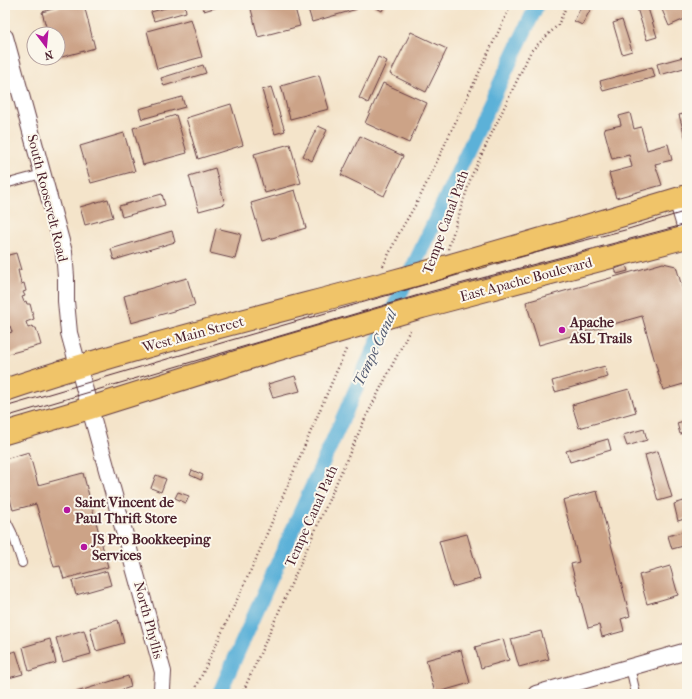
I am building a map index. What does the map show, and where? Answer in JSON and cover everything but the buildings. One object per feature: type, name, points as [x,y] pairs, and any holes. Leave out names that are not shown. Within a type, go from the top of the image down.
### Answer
[{"type":"main road","points":[[378,285],[682,198]]},
{"type":"main road","name":"East Apache Boulevard","points":[[361,325],[416,308],[687,237]]},
{"type":"main road","name":"West Main Street","points":[[5,390],[81,375],[237,321],[378,285]]},
{"type":"main road","points":[[5,433],[90,408],[254,356],[361,325]]},
{"type":"street","name":"South Roosevelt Road","points":[[5,37],[64,252],[69,333],[81,375]]},
{"type":"street","points":[[682,198],[687,233]]},
{"type":"street","name":"North Phyllis","points":[[81,375],[163,672],[162,689],[160,694]]},
{"type":"street","points":[[536,694],[687,651]]},
{"type":"lane","points":[[5,184],[42,174]]},
{"type":"lane","points":[[5,518],[12,532],[22,563]]},
{"type":"lane","points":[[630,667],[636,694]]},
{"type":"path","name":"Tempe Canal Path","points":[[378,285],[399,233],[419,199],[511,5]]},
{"type":"path","name":"Tempe Canal Path","points":[[434,270],[471,177],[531,51],[558,25],[568,5]]},
{"type":"path","name":"Tempe Canal Path","points":[[242,694],[416,308]]},
{"type":"path","points":[[193,694],[256,559],[361,325]]},
{"type":"waterway","name":"Tempe Canal","points":[[219,694],[368,362],[537,5]]},
{"type":"tram line","points":[[5,407],[434,282],[480,267],[625,230],[687,211]]},
{"type":"tram line","points":[[5,417],[429,292],[687,224]]},
{"type":"place","name":"Apache ASL Trails","points":[[562,330]]},
{"type":"place","name":"Saint Vincent de Paul Thrift Store","points":[[67,510]]},
{"type":"place","name":"JS Pro Bookkeeping Services","points":[[84,547]]}]
